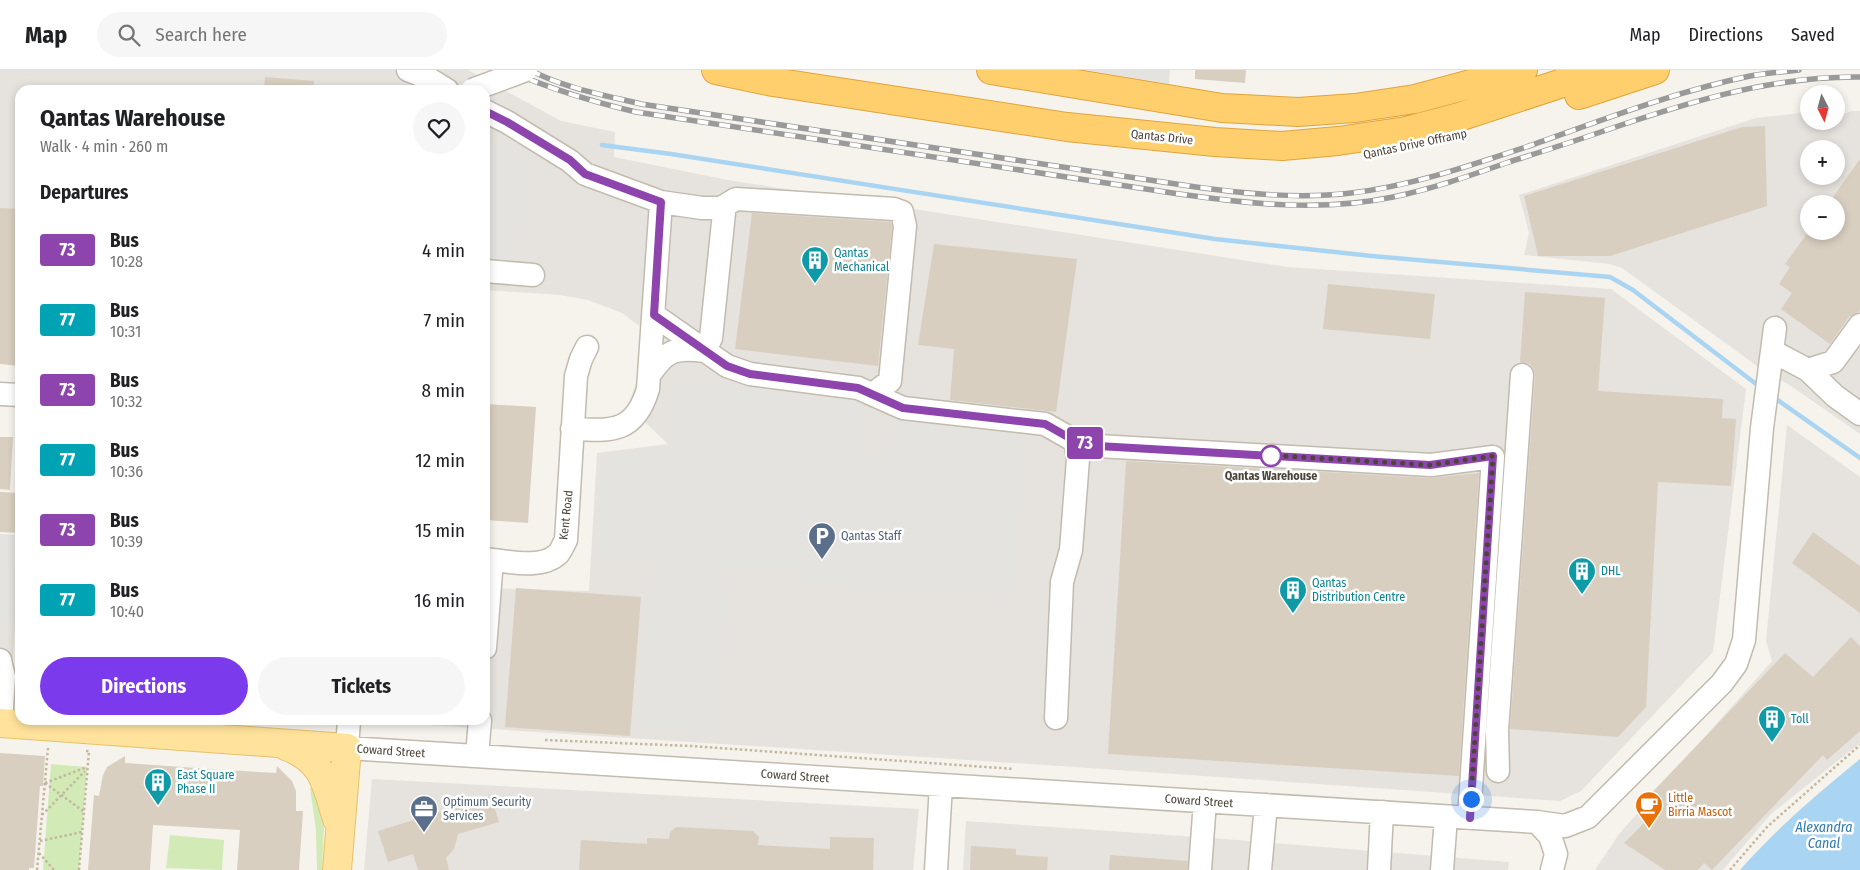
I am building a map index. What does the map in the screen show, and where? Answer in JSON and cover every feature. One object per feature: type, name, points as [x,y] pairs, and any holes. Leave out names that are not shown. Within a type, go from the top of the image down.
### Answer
[{"type":"highway","name":"Qantas Drive","points":[[716,70],[773,82],[1067,127],[1166,138],[1282,146],[1371,137],[1406,131],[1459,118],[1602,70]]},
{"type":"highway","points":[[991,70],[1222,108],[1298,112],[1355,108],[1415,99],[1523,70]]},
{"type":"highway","name":"Qantas Drive Offramp","points":[[1166,138],[1266,156],[1319,160],[1384,152],[1453,138],[1656,70]]},
{"type":"main road","name":"Coward Street","points":[[0,723],[15,723]]},
{"type":"main road","name":"Coward Street","points":[[65,725],[163,728],[280,743],[347,748]]},
{"type":"main road","points":[[280,743],[304,754],[314,761],[322,773],[341,829]]},
{"type":"main road","points":[[337,870],[347,748]]},
{"type":"street","points":[[408,70],[426,77],[439,85]]},
{"type":"street","points":[[486,85],[526,70]]},
{"type":"street","points":[[490,114],[570,160],[585,174],[661,202],[702,208],[721,208],[736,200],[894,209],[902,212],[905,226],[890,381],[873,394]]},
{"type":"street","points":[[572,429],[615,429],[629,422],[640,411],[648,389],[650,374],[661,202]]},
{"type":"street","points":[[705,351],[711,338],[724,213],[721,208]]},
{"type":"street","points":[[495,272],[533,275]]},
{"type":"street","points":[[654,315],[727,366],[750,374],[858,388],[903,408],[1045,424],[1075,441],[1098,446],[1430,465],[1493,456],[1470,818]]},
{"type":"street","points":[[1808,370],[1833,362],[1860,325]]},
{"type":"street","points":[[1775,328],[1772,351],[1808,370],[1834,396],[1860,414]]},
{"type":"street","name":"Kent Road","points":[[490,560],[537,564],[547,562],[559,553],[566,540],[576,376],[580,359],[587,347]]},
{"type":"street","points":[[650,374],[659,361],[674,350],[688,348],[705,351]]},
{"type":"street","name":"Coward Street","points":[[347,748],[1382,812],[1537,822],[1565,826],[1588,817],[1722,683],[1736,664],[1744,640],[1764,408],[1772,351]]},
{"type":"street","points":[[1498,771],[1497,730],[1522,375]]},
{"type":"street","points":[[0,394],[15,395]]},
{"type":"street","points":[[1056,718],[1062,582],[1071,550],[1078,459],[1075,441]]},
{"type":"street","points":[[0,660],[4,677],[0,723]]},
{"type":"street","points":[[347,748],[349,725]]},
{"type":"street","points":[[477,756],[480,725]]},
{"type":"street","points":[[936,870],[940,785]]},
{"type":"street","points":[[1200,870],[1205,802]]},
{"type":"street","points":[[1260,870],[1266,805]]},
{"type":"street","points":[[1379,870],[1382,812]]},
{"type":"street","points":[[1442,870],[1446,817]]},
{"type":"street","points":[[1537,822],[1550,836],[1556,854],[1552,870]]},
{"type":"path","points":[[537,740],[691,746],[1018,770]]},
{"type":"path","points":[[1730,870],[1767,827],[1860,746]]},
{"type":"path","points":[[37,870],[48,748]]},
{"type":"path","points":[[79,870],[88,751]]},
{"type":"path","points":[[45,782],[87,769]]},
{"type":"path","points":[[42,816],[87,769]]},
{"type":"path","points":[[45,782],[83,811]]},
{"type":"path","points":[[40,841],[82,832]]},
{"type":"path","points":[[39,854],[54,870]]},
{"type":"shaded area","points":[[0,70],[468,70],[561,121],[615,132],[614,157],[728,180],[1287,267],[1611,289],[1746,389],[1713,652],[1581,791],[1560,801],[428,725],[490,725],[490,588],[589,591],[597,453],[668,444],[628,406],[640,372],[642,328],[622,313],[588,300],[560,295],[490,290],[490,85],[15,85],[15,258],[0,256]]},
{"type":"shaded area","points":[[1085,70],[1170,70],[1169,84]]},
{"type":"shaded area","points":[[1860,111],[1860,434],[1788,384],[1768,374],[1622,268],[1609,264],[1524,255],[1529,233],[1519,195],[1756,118],[1800,113],[1800,130],[1845,130],[1845,113]]},
{"type":"shaded area","points":[[490,140],[520,155],[515,167],[528,174],[525,190],[524,217],[516,218],[513,261],[490,259]]},
{"type":"shaded area","name":"Qantas Staff","points":[[686,387],[846,392],[863,408],[860,457],[888,459],[893,415],[1023,433],[1013,596],[799,584],[801,571],[717,567],[715,581],[730,582],[715,733],[636,728],[649,579],[662,579],[663,563],[596,558],[602,457],[671,448],[673,397]]},
{"type":"shaded area","points":[[1787,425],[1860,477],[1860,743],[1771,814],[1723,870],[1595,870],[1619,834],[1772,661],[1766,641]]},
{"type":"shaded area","points":[[0,534],[15,535],[10,626],[0,625]]},
{"type":"shaded area","points":[[0,535],[15,536],[15,625],[11,696],[0,695]]},
{"type":"shaded area","points":[[372,779],[919,809],[913,870],[364,870]]},
{"type":"shaded area","points":[[966,821],[1212,838],[1509,862],[1508,870],[963,870]]},
{"type":"green space","points":[[51,764],[87,767],[79,870],[43,870]]},
{"type":"green space","points":[[318,786],[324,825],[322,870],[317,870],[316,830],[310,788]]},
{"type":"green space","points":[[170,835],[224,840],[222,870],[166,868]]},
{"type":"water","name":"Alexandra Canal","points":[[1860,759],[1860,870],[1740,870],[1798,812]]},
{"type":"building","points":[[1195,70],[1246,70],[1245,83],[1195,79]]},
{"type":"building","points":[[265,77],[314,81],[314,85],[264,85]]},
{"type":"building","points":[[1765,126],[1767,206],[1610,256],[1538,256],[1524,196],[1742,127]]},
{"type":"building","points":[[1860,159],[1860,311],[1849,317],[1830,344],[1781,309],[1792,293],[1779,284],[1790,267],[1785,264],[1802,240],[1845,240],[1845,195],[1834,195],[1842,185],[1845,185],[1845,180]]},
{"type":"building","points":[[0,208],[15,209],[15,366],[0,364]]},
{"type":"building","name":"Qantas Mechanical","points":[[752,213],[891,222],[878,366],[735,349]]},
{"type":"building","points":[[934,244],[1077,259],[1056,412],[950,400],[954,349],[918,345]]},
{"type":"building","points":[[1328,284],[1435,294],[1430,339],[1323,329]]},
{"type":"building","name":"DHL","points":[[1525,292],[1605,298],[1598,391],[1723,399],[1722,418],[1736,419],[1731,486],[1658,482],[1646,707],[1618,737],[1510,729],[1535,376],[1530,364],[1520,362]]},
{"type":"building","points":[[490,404],[536,407],[528,523],[490,520]]},
{"type":"building","points":[[0,437],[13,437],[10,490],[0,489]]},
{"type":"building","name":"Qantas Distribution Centre","points":[[1126,461],[1430,478],[1479,473],[1459,776],[1108,754]]},
{"type":"building","points":[[0,492],[15,493],[15,533],[0,532]]},
{"type":"building","points":[[1813,532],[1860,566],[1860,613],[1792,563]]},
{"type":"building","points":[[516,588],[641,597],[630,736],[505,727]]},
{"type":"building","name":"Toll","points":[[1851,637],[1860,646],[1860,731],[1827,760],[1823,755],[1712,870],[1704,863],[1698,870],[1665,870],[1624,843],[1654,813],[1642,803],[1785,653],[1813,677]]},
{"type":"building","points":[[0,753],[45,756],[43,786],[40,786],[34,868],[29,868],[29,870],[0,870]]},
{"type":"building","points":[[125,756],[125,763],[225,770],[276,773],[277,766],[292,781],[296,791],[296,811],[303,811],[299,870],[237,870],[240,830],[153,825],[150,870],[88,870],[94,795],[99,796],[103,775],[107,767]]},
{"type":"building","points":[[491,796],[499,822],[458,834],[454,849],[446,858],[449,870],[418,870],[413,854],[388,862],[378,831]]},
{"type":"building","points":[[676,827],[753,831],[759,837],[758,845],[830,849],[830,837],[874,838],[873,870],[579,870],[581,840],[647,844],[647,838],[669,839],[670,832]]},
{"type":"building","points":[[971,846],[1016,849],[1016,855],[1048,857],[1047,870],[970,870]]},
{"type":"building","points":[[1110,855],[1188,861],[1187,870],[1109,870]]},
{"type":"waterway","points":[[602,145],[671,154],[1215,239],[1372,256],[1610,277],[1633,290],[1760,387]]},
{"type":"waterway","points":[[1772,396],[1860,458]]},
{"type":"railway","points":[[507,70],[570,94],[636,112],[1179,194],[1232,201],[1286,205],[1340,204],[1393,197],[1464,177],[1658,113],[1724,94],[1791,81],[1860,77]]},
{"type":"railway","points":[[530,70],[556,82],[641,104],[1196,187],[1254,194],[1293,196],[1332,195],[1396,186],[1483,161],[1693,90],[1750,76],[1799,70]]},
{"type":"bus line","name":"73","points":[[490,114],[570,160],[585,174],[661,202],[654,315],[727,366],[750,374],[858,388],[890,404],[903,408],[1045,424],[1075,441],[1098,446],[1430,465],[1493,456],[1470,818]]},
{"type":"place","name":"Qantas Mechanical","points":[[815,284]]},
{"type":"place","name":"Qantas Warehouse","points":[[1271,456]]},
{"type":"place","name":"Qantas Staff","points":[[822,560]]},
{"type":"place","name":"DHL","points":[[1582,595]]},
{"type":"place","name":"Qantas Distribution Centre","points":[[1293,614]]},
{"type":"place","name":"Toll","points":[[1772,743]]},
{"type":"place","name":"East Square Phase II","points":[[158,806]]},
{"type":"place","name":"Little Birria Mascot","points":[[1649,829]]},
{"type":"place","name":"Optimum Security Services","points":[[424,833]]},
{"type":"route","points":[[1271,456],[1265,455],[1430,465],[1493,456],[1471,799]]}]
